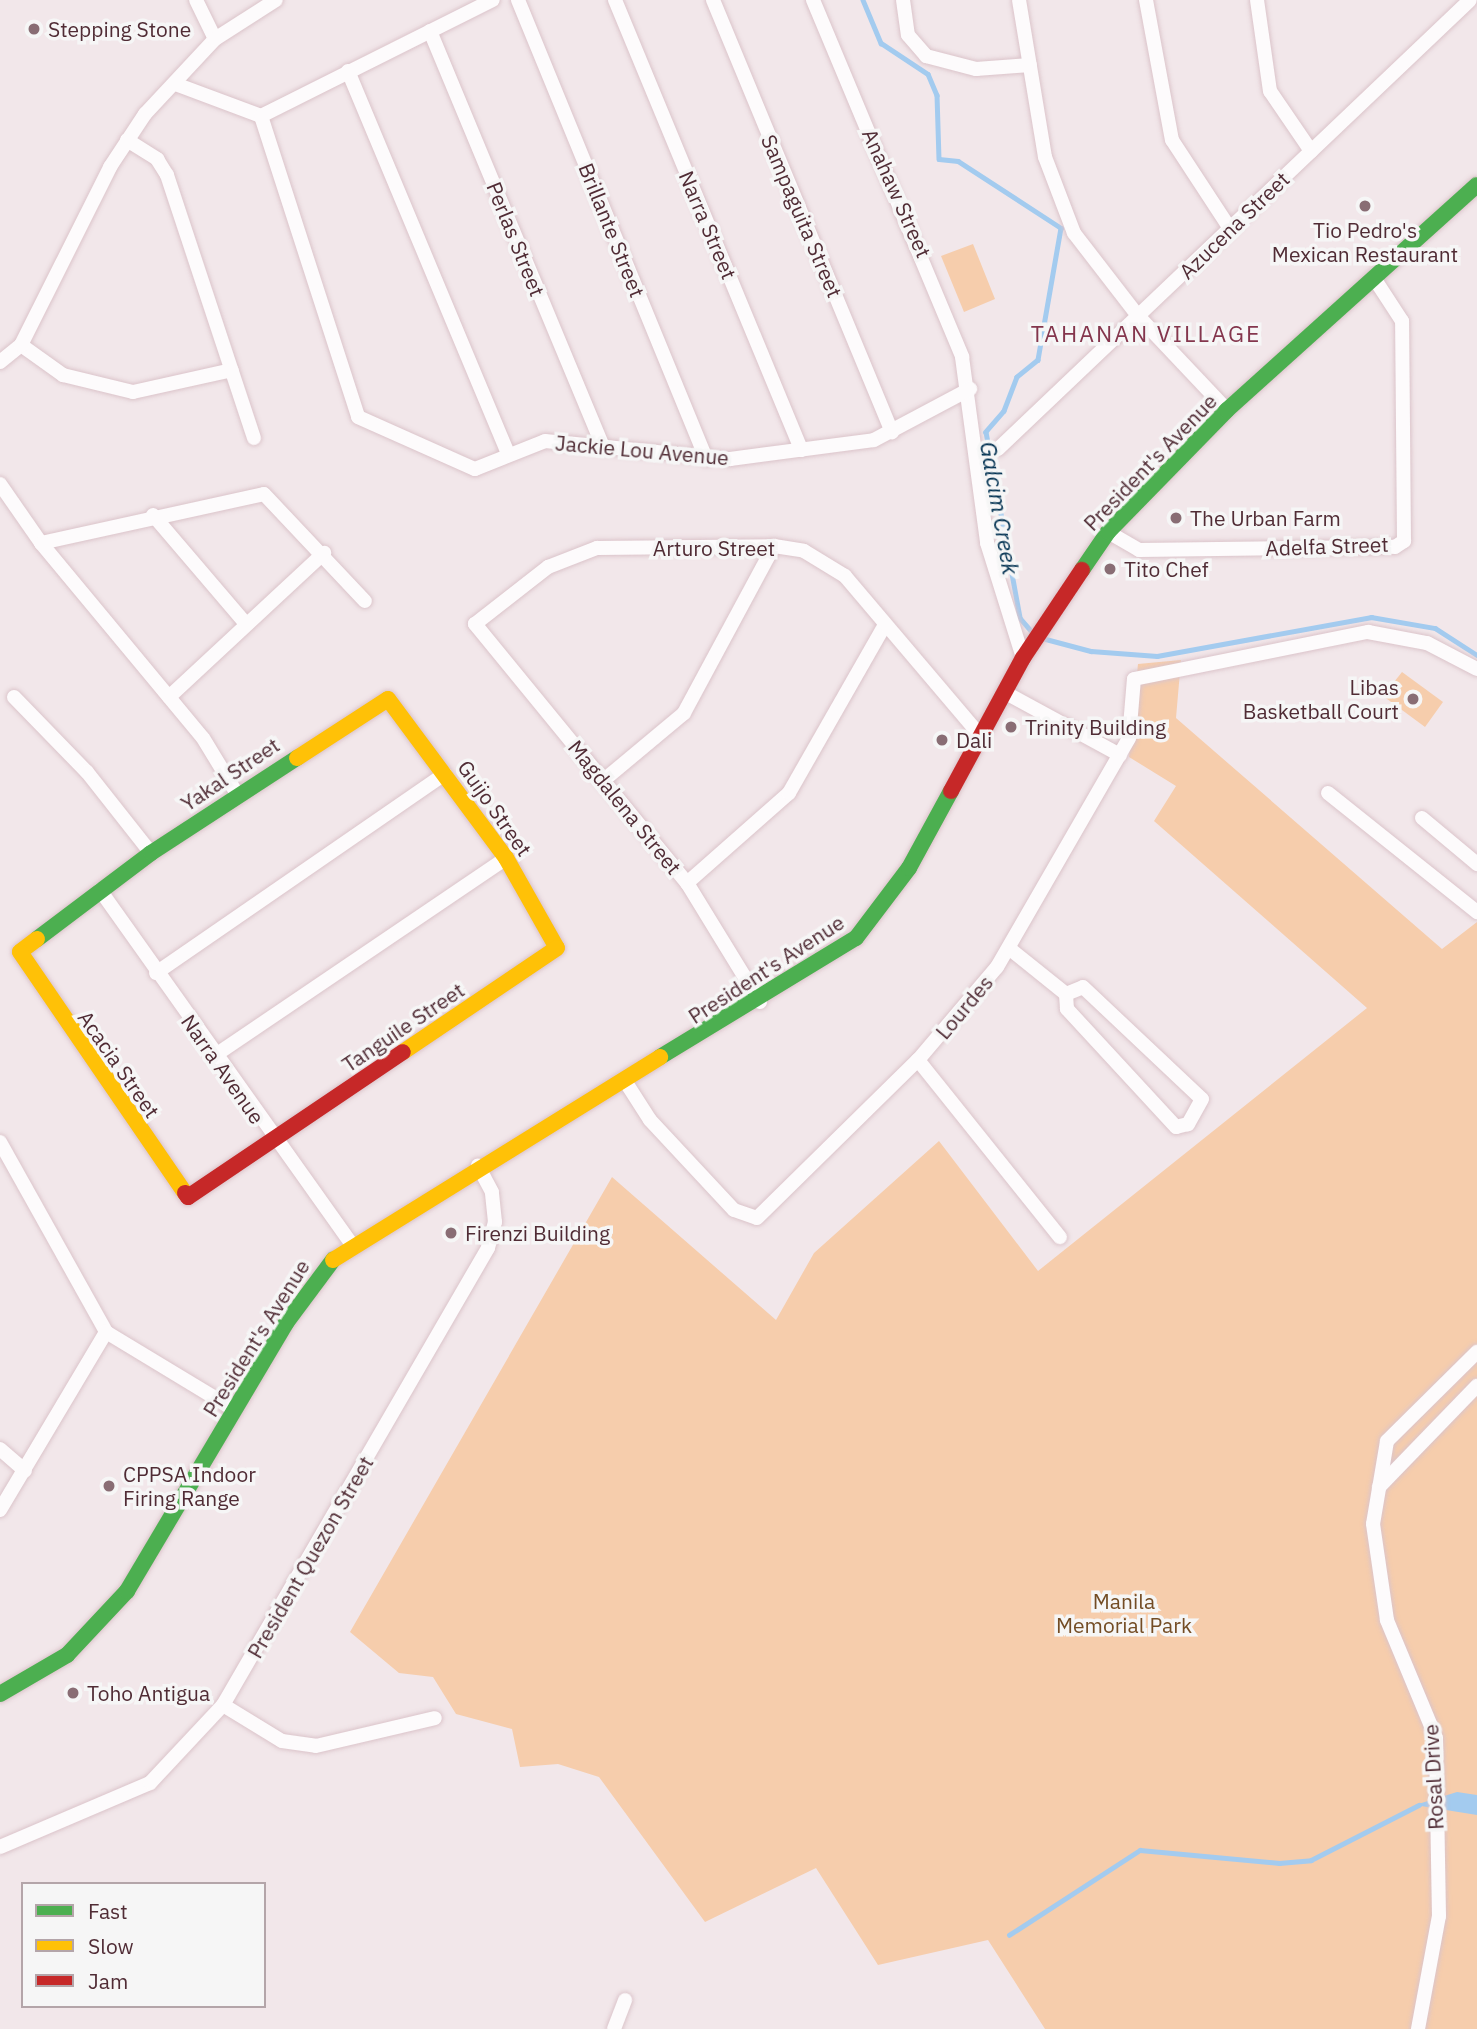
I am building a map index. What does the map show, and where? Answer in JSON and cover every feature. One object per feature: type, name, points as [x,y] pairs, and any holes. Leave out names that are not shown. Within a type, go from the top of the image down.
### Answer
[{"type":"street","points":[[197,0],[215,39]]},
{"type":"street","points":[[0,362],[21,345],[127,141],[215,39],[276,0]]},
{"type":"street","points":[[178,85],[261,116],[493,0]]},
{"type":"street","name":"Brillante Street","points":[[518,0],[706,459]]},
{"type":"street","name":"Narra Street","points":[[615,0],[802,450]]},
{"type":"street","name":"Sampaguita Street","points":[[713,0],[892,432]]},
{"type":"street","name":"Anahaw Street","points":[[813,0],[935,280],[970,389]]},
{"type":"street","points":[[902,0],[908,35],[926,56],[976,69],[1030,65]]},
{"type":"street","points":[[1019,0],[1059,202],[1098,269],[1139,317],[1227,410]]},
{"type":"street","points":[[1146,0],[1171,140],[1229,227]]},
{"type":"street","points":[[1257,0],[1270,91],[1311,151]]},
{"type":"street","name":"Azucena Street","points":[[998,449],[1471,0]]},
{"type":"street","name":"Perlas Street","points":[[430,31],[603,447]]},
{"type":"street","points":[[348,71],[507,452]]},
{"type":"street","name":"Jackie Lou Avenue","points":[[261,116],[358,417],[475,469],[507,452],[545,441],[706,459],[802,450],[892,432],[970,389]]},
{"type":"street","points":[[127,141],[157,159],[167,175],[254,438]]},
{"type":"street","name":"President's Avenue","points":[[0,1694],[67,1655],[98,1626],[127,1591],[303,1296],[351,1243],[760,1002],[856,939],[883,907],[1023,659],[1108,532],[1227,410],[1477,185]]},
{"type":"street","name":"Adelfa Street","points":[[1108,532],[1139,550],[1395,547],[1404,541],[1402,321],[1374,278]]},
{"type":"street","points":[[21,345],[63,375],[133,392],[232,370]]},
{"type":"street","points":[[970,389],[987,543],[1023,659]]},
{"type":"street","points":[[0,484],[41,543],[202,738],[237,794]]},
{"type":"street","points":[[41,543],[153,515],[264,494],[324,553],[365,601]]},
{"type":"street","points":[[153,515],[246,624]]},
{"type":"street","points":[[604,780],[684,713],[774,546]]},
{"type":"street","name":"Arturo Street","points":[[475,624],[567,556],[597,548],[774,546],[830,565],[979,734]]},
{"type":"street","points":[[169,697],[324,553]]},
{"type":"street","name":"Magdalena Street","points":[[475,624],[687,883],[760,1002]]},
{"type":"street","points":[[687,883],[789,793],[885,625]]},
{"type":"street","name":"Lourdes","points":[[625,1081],[650,1120],[734,1210],[757,1218],[918,1060],[1010,949],[1129,738],[1133,679],[1383,632],[1427,642],[1477,669]]},
{"type":"street","points":[[1004,692],[1120,755]]},
{"type":"street","points":[[14,697],[105,793],[151,853]]},
{"type":"street","name":"Yakal Street","points":[[100,890],[237,794],[388,699]]},
{"type":"street","name":"Guijo Street","points":[[388,699],[506,858],[557,948]]},
{"type":"street","points":[[156,973],[445,774]]},
{"type":"street","points":[[1328,793],[1477,912]]},
{"type":"street","points":[[1422,818],[1477,864]]},
{"type":"street","points":[[214,1056],[506,858]]},
{"type":"street","name":"Narra Avenue","points":[[100,890],[274,1141],[351,1243]]},
{"type":"street","name":"Acacia Street","points":[[100,890],[23,945],[21,960],[188,1197],[274,1141]]},
{"type":"street","name":"Tanguile Street","points":[[274,1141],[557,948]]},
{"type":"street","points":[[1010,949],[1066,994],[1067,1009],[1176,1127],[1195,1118],[1202,1100],[1116,1015],[1082,987],[1066,994]]},
{"type":"street","points":[[918,1060],[1060,1237]]},
{"type":"street","points":[[0,1142],[106,1332],[235,1410]]},
{"type":"street","name":"President Quezon Street","points":[[0,1847],[150,1783],[223,1704],[488,1248],[494,1212],[478,1166]]},
{"type":"street","points":[[0,1510],[106,1332]]},
{"type":"street","name":"Rosal Drive","points":[[1418,2029],[1439,1916],[1435,1769],[1430,1716],[1387,1620],[1376,1576],[1376,1491],[1383,1455],[1394,1430],[1477,1352]]},
{"type":"street","points":[[1376,1491],[1396,1466],[1477,1386]]},
{"type":"street","points":[[0,1449],[25,1471]]},
{"type":"street","points":[[223,1704],[282,1741],[316,1746],[435,1718]]},
{"type":"street","points":[[614,2029],[625,2000]]},
{"type":"green space","points":[[973,244],[995,299],[964,312],[941,256]]},
{"type":"green space","name":"Manila Memorial Park","points":[[1181,660],[1176,718],[1442,949],[1477,922],[1477,2029],[1045,2029],[988,1940],[878,1965],[816,1868],[705,1922],[599,1777],[558,1764],[520,1767],[512,1729],[456,1714],[433,1677],[399,1673],[350,1632],[612,1177],[776,1320],[814,1253],[939,1141],[1038,1271],[1367,1008],[1154,821],[1176,786],[1129,757],[1138,664]]},
{"type":"green space","name":"Libas Basketball Court","points":[[1402,672],[1443,702],[1425,727],[1383,696]]},
{"type":"water","points":[[1457,1792],[1477,1795],[1477,1815],[1415,1805]]},
{"type":"waterway","name":"Galcim Creek","points":[[863,0],[881,43],[928,74],[937,95],[939,159],[958,161],[1061,228],[1038,360],[1017,377],[1004,411],[986,432],[1020,618],[1032,632]]},
{"type":"waterway","name":"Galcim Creek","points":[[1042,638],[1091,651],[1157,656],[1371,617],[1435,628],[1477,655]]},
{"type":"waterway","points":[[1009,1935],[1140,1850],[1279,1863],[1311,1860],[1419,1805]]},
{"type":"traffic: fast","points":[[1082,570],[1108,532],[1227,410],[1477,185]]},
{"type":"traffic: fast","points":[[37,939],[151,853],[297,758]]},
{"type":"traffic: fast","points":[[660,1057],[856,938],[909,868],[951,791]]},
{"type":"traffic: fast","points":[[0,1694],[67,1655],[127,1591],[286,1323],[333,1260]]},
{"type":"traffic: slow","points":[[388,699],[506,858],[557,948],[403,1052]]},
{"type":"traffic: slow","points":[[297,758],[388,699]]},
{"type":"traffic: slow","points":[[37,939],[20,952],[185,1193]]},
{"type":"traffic: slow","points":[[333,1260],[660,1057]]},
{"type":"traffic: jam","points":[[951,791],[1023,658],[1082,570]]},
{"type":"traffic: jam","points":[[185,1193],[188,1197],[403,1052]]},
{"type":"place","name":"Stepping Stone","points":[[34,29]]},
{"type":"place","name":"Tio Pedro's Mexican Restaurant","points":[[1365,206]]},
{"type":"place","name":"The Urban Farm","points":[[1176,518]]},
{"type":"place","name":"Tito Chef","points":[[1110,569]]},
{"type":"place","name":"Libas Basketball Court","points":[[1413,699]]},
{"type":"place","name":"Trinity Building","points":[[1011,727]]},
{"type":"place","name":"Dali","points":[[942,740]]},
{"type":"place","name":"Firenzi Building","points":[[451,1233]]},
{"type":"place","name":"CPPSA Indoor Firing Range","points":[[109,1486]]},
{"type":"place","name":"Toho Antigua","points":[[73,1693]]},
{"type":"district","name":"TAHANAN VILLAGE","points":[[1146,333]]}]
